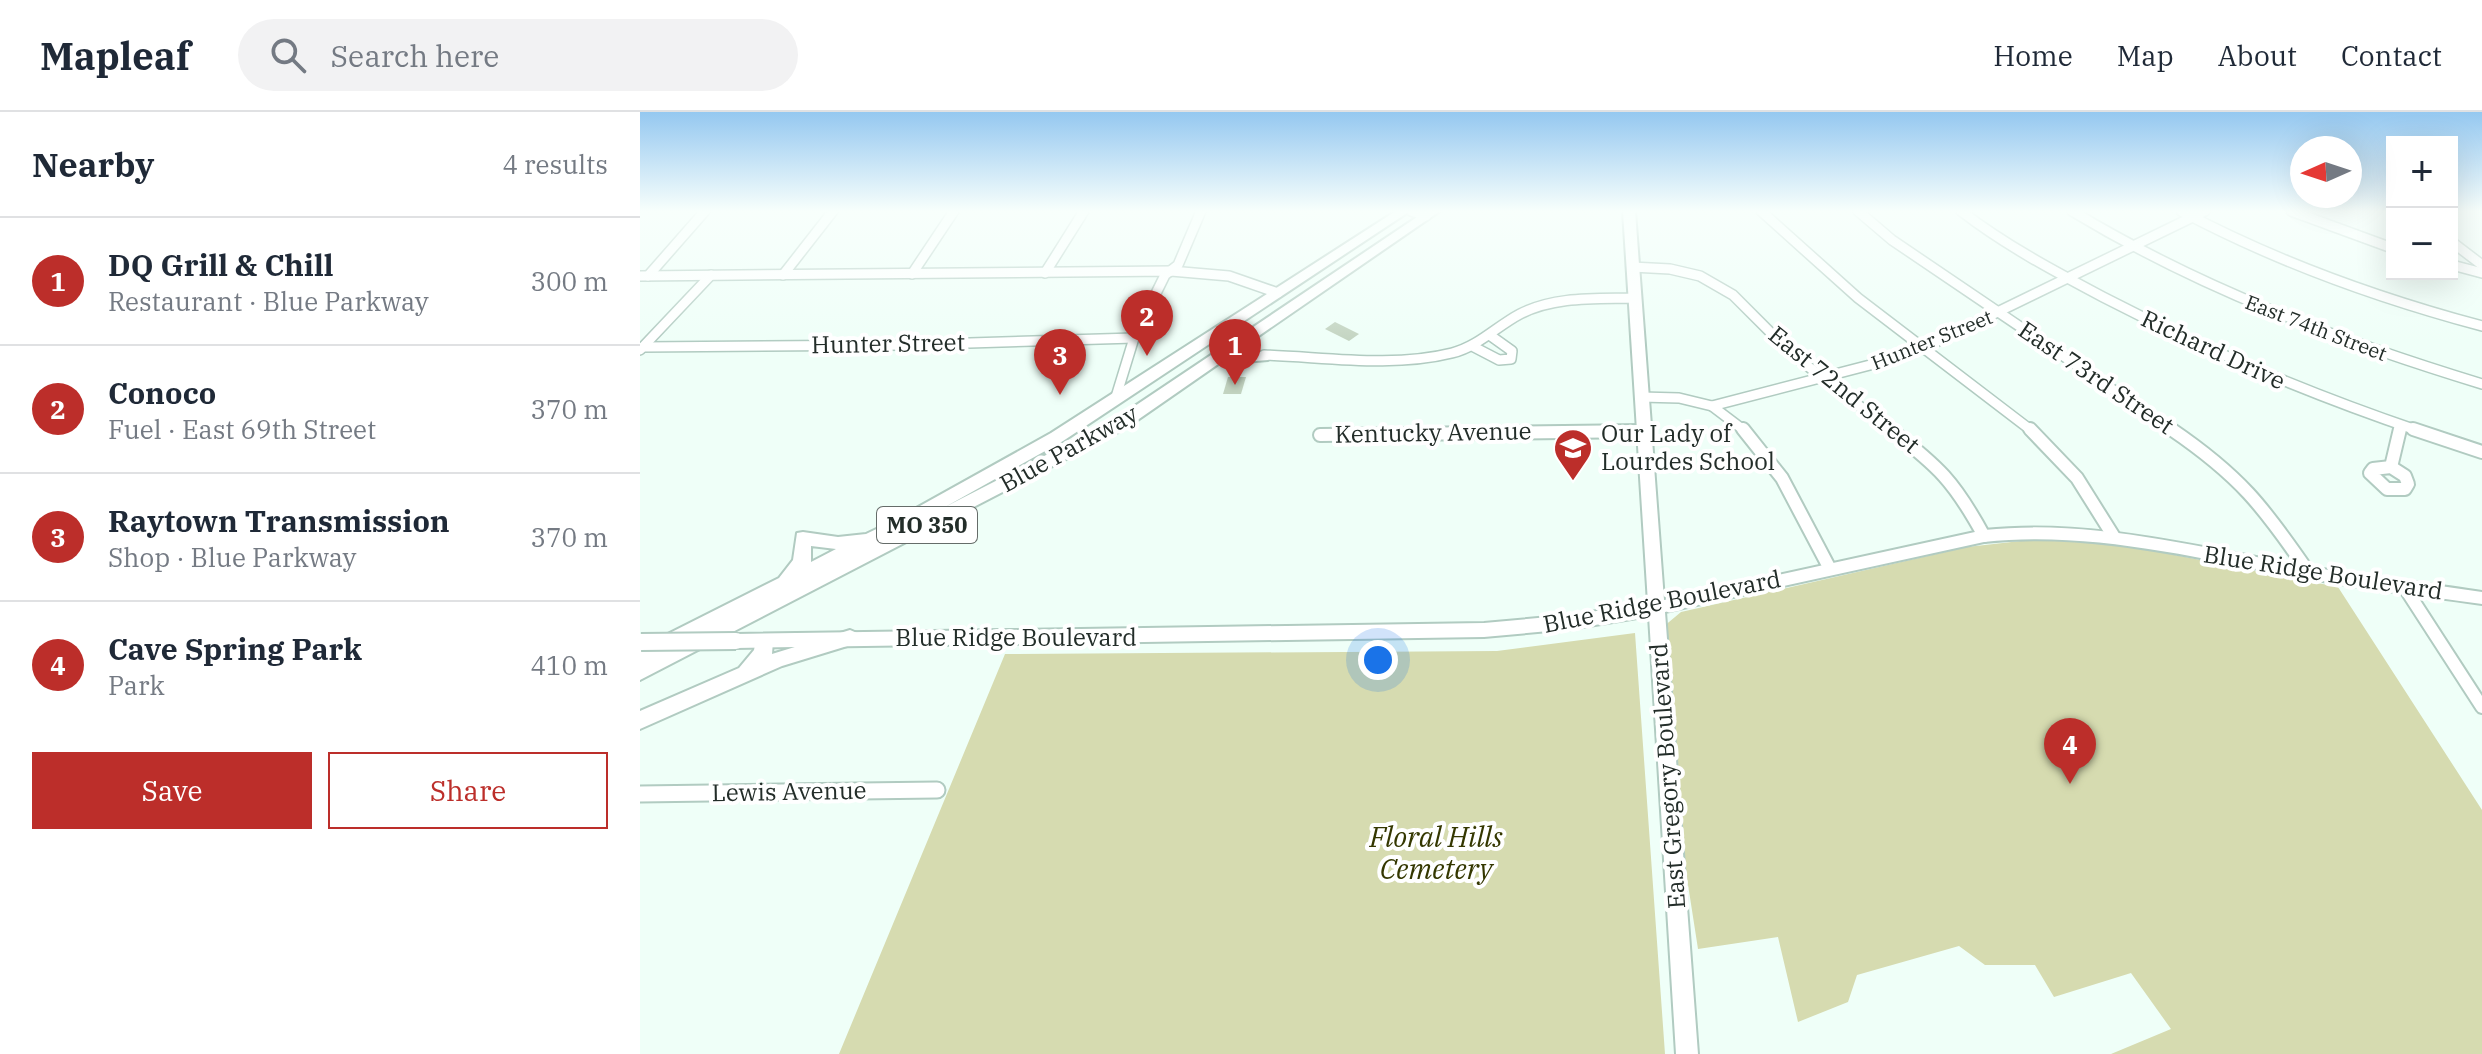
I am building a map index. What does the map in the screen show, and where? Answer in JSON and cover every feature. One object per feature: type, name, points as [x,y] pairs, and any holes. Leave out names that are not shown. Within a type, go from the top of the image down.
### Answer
[{"type":"highway","name":"Blue Parkway","points":[[640,657],[878,535],[1057,437],[1336,255]]},
{"type":"highway","name":"Blue Parkway","points":[[640,672],[1120,424],[1365,255]]},
{"type":"highway","points":[[1227,327],[1215,341],[1224,355],[1264,356]]},
{"type":"highway","points":[[1238,345],[1247,353],[1264,356]]},
{"type":"highway","points":[[1192,350],[1203,354],[1207,366]]},
{"type":"highway","points":[[783,584],[802,562],[803,538],[838,543],[878,535]]},
{"type":"highway","points":[[640,720],[792,655],[850,638]]},
{"type":"highway","points":[[731,680],[758,661],[764,641]]},
{"type":"main road","name":"East Gregory Boulevard","points":[[1631,255],[1687,1054]]},
{"type":"main road","name":"Blue Ridge Boulevard","points":[[640,642],[1484,630],[1571,622],[1656,608],[1984,536],[2047,532],[2114,537],[2309,573],[2482,598]]},
{"type":"street","points":[[644,276],[664,255]]},
{"type":"street","points":[[783,275],[799,255]]},
{"type":"street","points":[[912,274],[925,255]]},
{"type":"street","points":[[1045,273],[1056,255]]},
{"type":"street","points":[[1115,400],[1134,338],[1165,275],[1178,265],[1182,255]]},
{"type":"street","points":[[1809,255],[1922,347],[2011,411],[2047,443],[2086,487],[2114,537]]},
{"type":"street","name":"East 73rd Street","points":[[1914,255],[2221,463],[2262,504],[2309,573]]},
{"type":"street","name":"Richard Drive","points":[[2029,255],[2225,359],[2401,427],[2482,452]]},
{"type":"street","name":"Hunter Street","points":[[1641,397],[1679,398],[1712,406],[1826,378],[1922,347],[2118,255]]},
{"type":"street","name":"East 74th Street","points":[[2150,255],[2283,317],[2482,384]]},
{"type":"street","points":[[2275,255],[2307,270],[2403,304],[2482,326]]},
{"type":"street","name":"East 72nd Street","points":[[1632,267],[1670,269],[1718,284],[1792,354],[1941,469],[1961,494],[1984,536]]},
{"type":"street","points":[[2458,267],[2482,273]]},
{"type":"street","points":[[644,276],[1171,271],[1229,276],[1278,293]]},
{"type":"street","points":[[641,348],[711,275]]},
{"type":"street","points":[[1264,356],[1418,358],[1474,347],[1519,314],[1539,305],[1634,298]]},
{"type":"street","points":[[1474,347],[1499,360],[1511,359],[1512,351],[1491,336]]},
{"type":"street","name":"Hunter Street","points":[[641,348],[1134,338]]},
{"type":"street","points":[[1712,406],[1737,420],[1756,438],[1830,569]]},
{"type":"street","points":[[2391,467],[2401,427]]},
{"type":"street","name":"Kentucky Avenue","points":[[1320,435],[1643,431]]},
{"type":"street","points":[[2405,588],[2482,707]]},
{"type":"street","name":"Lewis Avenue","points":[[640,794],[937,790]]},
{"type":"green space","points":[[2056,537],[2114,543],[2338,587],[2482,810],[2482,1054],[2111,1054],[2171,1029],[2131,973],[2054,997],[2035,965],[1985,965],[1959,946],[1857,975],[1848,1002],[1798,1022],[1778,937],[1698,949],[1682,846],[1663,627],[1681,612],[1967,547]]},
{"type":"green space","name":"Floral Hills Cemetery","points":[[1635,633],[1665,1054],[839,1054],[1005,654],[1497,651]]},
{"type":"building","points":[[1335,322],[1359,334],[1349,341],[1325,329]]},
{"type":"building","points":[[1228,377],[1246,377],[1241,394],[1223,394]]},
{"type":"place","name":"Conoco","points":[[1147,356]]},
{"type":"place","name":"DQ Grill & Chill","points":[[1235,385]]},
{"type":"place","name":"Raytown Transmission","points":[[1060,395]]},
{"type":"place","name":"Our Lady of Lourdes School","points":[[1573,482]]},
{"type":"place","name":"Cave Spring Park","points":[[2070,784]]}]
